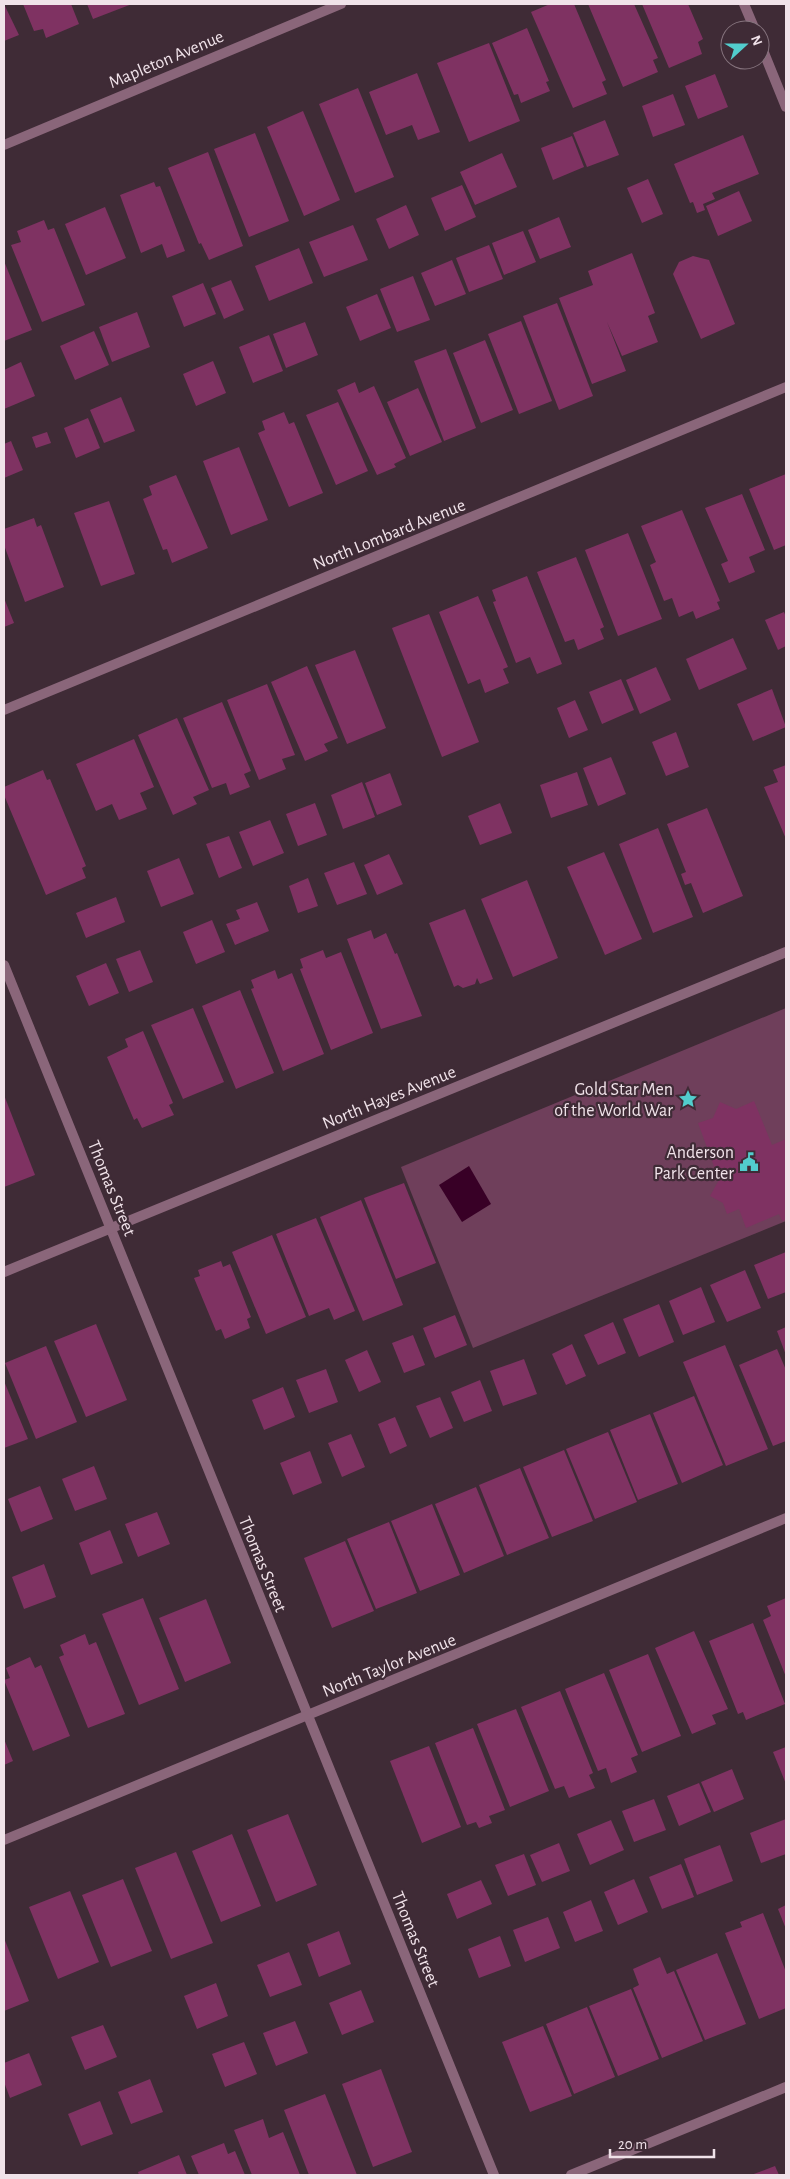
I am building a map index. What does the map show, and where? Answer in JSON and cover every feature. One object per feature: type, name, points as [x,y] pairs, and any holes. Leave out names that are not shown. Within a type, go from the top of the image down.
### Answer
[{"type":"street","name":"Mapleton Avenue","points":[[4,145],[341,4]]},
{"type":"street","points":[[744,4],[751,20]]},
{"type":"street","points":[[770,68],[786,107]]},
{"type":"street","name":"North Lombard Avenue","points":[[4,710],[786,387]]},
{"type":"street","name":"North Hayes Avenue","points":[[4,1272],[786,952]]},
{"type":"street","name":"Thomas Street","points":[[4,965],[494,2175]]},
{"type":"street","name":"North Taylor Avenue","points":[[4,1840],[786,1518]]},
{"type":"street","points":[[571,2175],[786,2088]]},
{"type":"shaded area","points":[[786,1008],[786,1221],[473,1348],[401,1167]]},
{"type":"shaded area","points":[[469,1166],[491,1204],[462,1222],[439,1185]]},
{"type":"building","points":[[4,4],[19,35],[4,41]]},
{"type":"building","points":[[23,4],[71,4],[79,24],[46,38],[43,29],[34,31]]},
{"type":"building","points":[[87,4],[132,4],[93,19]]},
{"type":"building","points":[[550,4],[574,4],[606,80],[602,82],[607,94],[573,108],[531,12]]},
{"type":"building","points":[[588,4],[634,4],[658,58],[653,60],[658,72],[623,87]]},
{"type":"building","points":[[642,4],[688,4],[703,39],[698,42],[702,54],[669,68]]},
{"type":"building","points":[[527,28],[549,81],[546,82],[550,91],[521,103],[518,94],[514,95],[492,43]]},
{"type":"building","points":[[489,43],[520,121],[469,142],[437,63]]},
{"type":"building","points":[[417,73],[440,132],[418,140],[412,125],[386,135],[369,92]]},
{"type":"building","points":[[715,74],[728,107],[698,119],[685,86]]},
{"type":"building","points":[[358,88],[394,177],[355,193],[319,104]]},
{"type":"building","points":[[673,94],[685,125],[653,137],[642,106]]},
{"type":"building","points":[[303,111],[340,200],[304,216],[267,127]]},
{"type":"building","points":[[605,120],[619,155],[587,167],[573,133]]},
{"type":"building","points":[[255,133],[289,221],[249,237],[214,149]]},
{"type":"building","points":[[743,135],[759,174],[712,193],[715,199],[703,204],[705,210],[697,213],[693,202],[690,203],[674,164]]},
{"type":"building","points":[[572,136],[584,167],[553,180],[541,148]]},
{"type":"building","points":[[208,152],[243,246],[209,260],[201,243],[199,244],[168,168]]},
{"type":"building","points":[[502,153],[517,187],[475,205],[460,172]]},
{"type":"building","points":[[648,179],[663,214],[642,223],[627,188]]},
{"type":"building","points":[[154,182],[156,187],[160,186],[185,251],[167,258],[162,244],[141,253],[120,195]]},
{"type":"building","points":[[462,185],[476,217],[445,231],[431,198]]},
{"type":"building","points":[[739,191],[752,221],[718,236],[706,206]]},
{"type":"building","points":[[406,205],[419,235],[389,249],[376,219]]},
{"type":"building","points":[[105,207],[126,258],[86,275],[65,224]]},
{"type":"building","points":[[559,217],[571,247],[540,259],[528,230]]},
{"type":"building","points":[[44,220],[48,230],[54,228],[85,305],[42,322],[11,245],[21,242],[17,231]]},
{"type":"building","points":[[353,225],[368,260],[324,277],[309,242]]},
{"type":"building","points":[[523,231],[536,262],[504,275],[492,243]]},
{"type":"building","points":[[489,245],[503,279],[469,292],[456,258]]},
{"type":"building","points":[[299,248],[313,283],[269,301],[255,266]]},
{"type":"building","points":[[632,253],[655,313],[648,316],[658,342],[622,356],[607,322],[626,371],[592,384],[559,298],[593,285],[588,271]]},
{"type":"building","points":[[693,256],[709,260],[735,324],[701,339],[673,274],[679,262]]},
{"type":"building","points":[[452,260],[466,294],[435,306],[421,273]]},
{"type":"building","points":[[4,261],[32,330],[4,341]]},
{"type":"building","points":[[413,276],[430,320],[397,332],[380,289]]},
{"type":"building","points":[[231,280],[244,310],[224,319],[211,288]]},
{"type":"building","points":[[203,283],[216,314],[184,327],[172,296]]},
{"type":"building","points":[[377,294],[391,328],[360,341],[346,307]]},
{"type":"building","points":[[557,303],[593,396],[559,410],[523,316]]},
{"type":"building","points":[[137,312],[150,347],[112,362],[99,327]]},
{"type":"building","points":[[521,321],[552,401],[519,414],[488,334]]},
{"type":"building","points":[[305,322],[318,355],[286,368],[273,334]]},
{"type":"building","points":[[94,331],[109,365],[75,380],[60,346]]},
{"type":"building","points":[[269,335],[283,371],[253,383],[239,347]]},
{"type":"building","points":[[485,340],[513,410],[481,423],[453,353]]},
{"type":"building","points":[[446,349],[476,428],[444,441],[414,361]]},
{"type":"building","points":[[213,361],[226,393],[196,406],[183,374]]},
{"type":"building","points":[[21,362],[35,396],[4,409],[4,370]]},
{"type":"building","points":[[355,382],[359,393],[374,386],[406,458],[394,464],[396,467],[377,475],[337,390]]},
{"type":"building","points":[[418,388],[442,442],[410,456],[387,402]]},
{"type":"building","points":[[121,397],[135,431],[104,443],[90,410]]},
{"type":"building","points":[[338,402],[368,471],[336,485],[306,415]]},
{"type":"building","points":[[284,412],[289,424],[294,422],[323,493],[289,507],[258,433],[265,430],[262,421]]},
{"type":"building","points":[[88,418],[100,448],[76,458],[64,428]]},
{"type":"building","points":[[47,432],[51,443],[36,448],[32,437]]},
{"type":"building","points":[[11,441],[23,470],[4,478],[4,444]]},
{"type":"building","points":[[239,447],[268,520],[231,535],[203,461]]},
{"type":"building","points":[[786,474],[786,545],[774,550],[749,489]]},
{"type":"building","points":[[176,475],[208,548],[172,563],[167,549],[163,550],[143,499],[152,495],[149,486]]},
{"type":"building","points":[[742,494],[765,550],[749,557],[755,572],[729,583],[721,564],[728,561],[705,508]]},
{"type":"building","points":[[109,501],[135,574],[101,586],[74,513]]},
{"type":"building","points":[[682,510],[720,601],[717,602],[720,609],[696,619],[693,611],[679,617],[672,598],[664,601],[650,565],[656,562],[641,526]]},
{"type":"building","points":[[34,518],[37,527],[41,525],[64,587],[25,602],[4,545],[4,529]]},
{"type":"building","points":[[628,533],[662,619],[618,636],[585,550]]},
{"type":"building","points":[[576,557],[604,627],[600,629],[604,639],[578,650],[574,639],[565,642],[537,572]]},
{"type":"building","points":[[527,576],[562,664],[537,674],[530,657],[516,663],[493,602],[496,601],[492,590]]},
{"type":"building","points":[[478,596],[508,667],[503,669],[509,683],[485,693],[480,679],[468,684],[439,612]]},
{"type":"building","points":[[4,598],[14,623],[4,627]]},
{"type":"building","points":[[784,612],[786,617],[786,646],[778,650],[765,620]]},
{"type":"building","points":[[429,614],[479,742],[442,757],[392,628]]},
{"type":"building","points":[[733,638],[747,669],[699,690],[686,659]]},
{"type":"building","points":[[355,650],[386,728],[347,744],[315,665]]},
{"type":"building","points":[[307,666],[338,738],[324,744],[328,751],[305,761],[271,682]]},
{"type":"building","points":[[656,667],[671,700],[640,714],[626,680]]},
{"type":"building","points":[[621,679],[634,710],[602,724],[589,692]]},
{"type":"building","points":[[267,684],[295,755],[282,759],[286,769],[259,780],[227,700]]},
{"type":"building","points":[[772,689],[786,727],[753,741],[737,704]]},
{"type":"building","points":[[575,700],[588,730],[569,738],[557,708]]},
{"type":"building","points":[[222,702],[251,771],[244,774],[250,787],[230,795],[226,783],[212,788],[183,718]]},
{"type":"building","points":[[177,718],[209,790],[193,797],[197,804],[173,815],[138,735]]},
{"type":"building","points":[[676,732],[689,767],[666,776],[652,742]]},
{"type":"building","points":[[134,739],[154,787],[140,793],[147,809],[119,820],[112,804],[96,811],[76,764]]},
{"type":"building","points":[[611,757],[626,794],[598,806],[583,768]]},
{"type":"building","points":[[786,765],[786,839],[764,787],[778,782],[773,770]]},
{"type":"building","points":[[43,770],[47,780],[50,779],[86,866],[82,868],[86,878],[46,895],[4,795],[4,787]]},
{"type":"building","points":[[577,772],[588,805],[551,818],[540,785]]},
{"type":"building","points":[[390,773],[402,805],[377,815],[365,783]]},
{"type":"building","points":[[362,782],[375,817],[343,829],[331,795]]},
{"type":"building","points":[[315,803],[327,835],[298,846],[286,814]]},
{"type":"building","points":[[500,803],[512,833],[480,845],[468,816]]},
{"type":"building","points":[[707,808],[743,896],[703,913],[691,883],[685,885],[681,874],[686,872],[667,824]]},
{"type":"building","points":[[270,820],[284,853],[253,866],[239,832]]},
{"type":"building","points":[[658,828],[693,917],[653,933],[619,844]]},
{"type":"building","points":[[229,836],[242,868],[219,878],[206,844]]},
{"type":"building","points":[[604,852],[642,939],[605,955],[567,867]]},
{"type":"building","points":[[389,854],[403,884],[377,895],[364,865]]},
{"type":"building","points":[[179,858],[194,894],[161,907],[147,871]]},
{"type":"building","points":[[354,862],[367,894],[337,905],[324,873]]},
{"type":"building","points":[[308,878],[318,906],[298,913],[289,886]]},
{"type":"building","points":[[527,880],[558,958],[513,977],[481,899]]},
{"type":"building","points":[[116,897],[125,922],[86,938],[76,913]]},
{"type":"building","points":[[257,902],[269,931],[235,945],[226,924],[240,919],[236,910]]},
{"type":"building","points":[[465,909],[493,979],[480,984],[477,978],[475,984],[463,988],[458,985],[454,987],[429,923]]},
{"type":"building","points":[[212,920],[225,952],[196,964],[183,932]]},
{"type":"building","points":[[371,930],[374,939],[386,933],[395,954],[397,953],[422,1016],[381,1029],[347,939]]},
{"type":"building","points":[[140,950],[153,982],[129,992],[116,959]]},
{"type":"building","points":[[323,950],[326,958],[341,952],[373,1033],[331,1050],[300,969],[303,968],[300,959]]},
{"type":"building","points":[[106,963],[119,993],[89,1006],[76,976]]},
{"type":"building","points":[[275,970],[278,979],[292,973],[324,1054],[283,1071],[251,989],[254,988],[251,980]]},
{"type":"building","points":[[240,990],[274,1073],[236,1089],[202,1006]]},
{"type":"building","points":[[193,1008],[224,1082],[183,1099],[151,1025]]},
{"type":"building","points":[[143,1031],[173,1103],[169,1105],[174,1115],[142,1128],[137,1118],[134,1120],[107,1057],[128,1047],[125,1039]]},
{"type":"building","points":[[4,1095],[35,1175],[4,1187]]},
{"type":"building","name":"Anderson Park Center","points":[[754,1101],[772,1145],[786,1139],[786,1220],[782,1221],[779,1214],[746,1228],[739,1209],[727,1214],[723,1203],[710,1196],[719,1180],[698,1123],[713,1118],[720,1102],[736,1109]]},
{"type":"building","points":[[404,1183],[436,1263],[396,1279],[364,1198]]},
{"type":"building","points":[[361,1200],[403,1305],[363,1321],[320,1217]]},
{"type":"building","points":[[316,1218],[355,1311],[334,1320],[329,1308],[309,1316],[276,1234]]},
{"type":"building","points":[[272,1235],[306,1317],[266,1334],[232,1252]]},
{"type":"building","points":[[786,1252],[786,1292],[768,1299],[754,1265]]},
{"type":"building","points":[[221,1261],[223,1267],[230,1264],[251,1317],[247,1319],[250,1328],[225,1339],[221,1329],[216,1331],[194,1278],[200,1276],[198,1270]]},
{"type":"building","points":[[745,1270],[761,1308],[727,1322],[710,1285]]},
{"type":"building","points":[[701,1287],[715,1322],[683,1335],[669,1301]]},
{"type":"building","points":[[659,1304],[674,1342],[639,1357],[623,1319]]},
{"type":"building","points":[[455,1315],[467,1345],[435,1358],[423,1328]]},
{"type":"building","points":[[613,1322],[626,1353],[598,1365],[584,1335]]},
{"type":"building","points":[[96,1324],[127,1400],[86,1417],[54,1341]]},
{"type":"building","points":[[786,1327],[786,1355],[777,1331]]},
{"type":"building","points":[[413,1335],[425,1365],[404,1373],[392,1343]]},
{"type":"building","points":[[572,1344],[586,1376],[566,1385],[552,1354]]},
{"type":"building","points":[[725,1345],[768,1449],[726,1466],[683,1362]]},
{"type":"building","points":[[46,1346],[77,1422],[36,1439],[5,1363]]},
{"type":"building","points":[[777,1349],[786,1370],[786,1441],[773,1446],[739,1365]]},
{"type":"building","points":[[367,1350],[381,1382],[359,1392],[345,1360]]},
{"type":"building","points":[[524,1359],[537,1394],[503,1406],[490,1371]]},
{"type":"building","points":[[326,1369],[338,1402],[309,1413],[296,1380]]},
{"type":"building","points":[[480,1380],[492,1411],[464,1422],[451,1392]]},
{"type":"building","points":[[4,1381],[28,1439],[4,1448]]},
{"type":"building","points":[[283,1387],[295,1417],[264,1430],[252,1400]]},
{"type":"building","points":[[694,1396],[723,1465],[682,1483],[653,1413]]},
{"type":"building","points":[[440,1397],[453,1428],[430,1438],[416,1406]]},
{"type":"building","points":[[650,1414],[678,1484],[638,1500],[610,1430]]},
{"type":"building","points":[[395,1417],[407,1446],[390,1454],[378,1424]]},
{"type":"building","points":[[608,1432],[637,1502],[595,1519],[566,1449]]},
{"type":"building","points":[[351,1434],[365,1467],[342,1477],[328,1443]]},
{"type":"building","points":[[564,1450],[593,1521],[552,1537],[523,1467]]},
{"type":"building","points":[[310,1451],[322,1483],[293,1495],[280,1463]]},
{"type":"building","points":[[94,1466],[107,1499],[75,1511],[62,1479]]},
{"type":"building","points":[[520,1468],[549,1538],[507,1555],[479,1485]]},
{"type":"building","points":[[40,1486],[53,1519],[21,1532],[8,1499]]},
{"type":"building","points":[[476,1487],[504,1556],[464,1573],[435,1504]]},
{"type":"building","points":[[432,1504],[460,1575],[420,1591],[391,1521]]},
{"type":"building","points":[[157,1512],[170,1544],[138,1557],[125,1524]]},
{"type":"building","points":[[389,1522],[417,1593],[376,1609],[347,1539]]},
{"type":"building","points":[[110,1530],[123,1563],[91,1575],[79,1543]]},
{"type":"building","points":[[345,1541],[374,1611],[332,1628],[304,1558]]},
{"type":"building","points":[[44,1564],[56,1597],[24,1609],[12,1577]]},
{"type":"building","points":[[143,1598],[179,1689],[139,1705],[102,1614]]},
{"type":"building","points":[[786,1598],[786,1677],[763,1620],[771,1616],[767,1606]]},
{"type":"building","points":[[206,1599],[231,1663],[185,1682],[159,1618]]},
{"type":"building","points":[[753,1623],[785,1704],[746,1720],[743,1712],[738,1714],[709,1641]]},
{"type":"building","points":[[694,1631],[728,1709],[712,1715],[716,1724],[692,1734],[655,1648]]},
{"type":"building","points":[[85,1634],[89,1645],[96,1642],[125,1714],[88,1728],[59,1657],[64,1655],[60,1645]]},
{"type":"building","points":[[648,1654],[681,1736],[642,1752],[609,1670]]},
{"type":"building","points":[[30,1657],[35,1668],[41,1665],[70,1736],[33,1751],[4,1680],[10,1678],[6,1668]]},
{"type":"building","points":[[604,1673],[638,1755],[631,1758],[637,1772],[611,1783],[606,1768],[598,1771],[565,1689]]},
{"type":"building","points":[[560,1691],[593,1773],[589,1775],[595,1788],[569,1798],[564,1786],[555,1789],[521,1707]]},
{"type":"building","points":[[516,1709],[549,1791],[510,1807],[477,1724]]},
{"type":"building","points":[[473,1728],[505,1810],[489,1816],[492,1823],[479,1828],[476,1822],[467,1825],[435,1743]]},
{"type":"building","points":[[4,1739],[13,1761],[4,1765]]},
{"type":"building","points":[[429,1746],[461,1827],[422,1843],[390,1761]]},
{"type":"building","points":[[786,1747],[786,1784],[773,1752]]},
{"type":"building","points":[[732,1769],[744,1799],[714,1812],[701,1782]]},
{"type":"building","points":[[699,1783],[711,1812],[679,1826],[667,1796]]},
{"type":"building","points":[[654,1799],[666,1830],[634,1842],[622,1811]]},
{"type":"building","points":[[288,1814],[317,1885],[276,1902],[247,1830]]},
{"type":"building","points":[[786,1819],[786,1854],[761,1863],[750,1833]]},
{"type":"building","points":[[611,1820],[624,1850],[590,1865],[577,1834]]},
{"type":"building","points":[[232,1834],[261,1906],[221,1922],[192,1851]]},
{"type":"building","points":[[559,1843],[570,1871],[542,1882],[530,1855]]},
{"type":"building","points":[[720,1845],[733,1881],[697,1895],[684,1859]]},
{"type":"building","points":[[176,1852],[213,1943],[171,1959],[135,1868]]},
{"type":"building","points":[[524,1854],[536,1885],[508,1896],[495,1865]]},
{"type":"building","points":[[681,1864],[694,1897],[662,1909],[649,1877]]},
{"type":"building","points":[[123,1879],[152,1951],[111,1967],[82,1895]]},
{"type":"building","points":[[634,1879],[648,1912],[618,1925],[604,1892]]},
{"type":"building","points":[[481,1880],[492,1904],[457,1919],[447,1894]]},
{"type":"building","points":[[70,1891],[99,1962],[58,1979],[29,1907]]},
{"type":"building","points":[[591,1900],[603,1931],[575,1942],[563,1912]]},
{"type":"building","points":[[786,1905],[786,1929],[778,1909]]},
{"type":"building","points":[[763,1913],[786,1972],[786,2008],[759,2019],[725,1933],[742,1927],[740,1922]]},
{"type":"building","points":[[548,1917],[560,1948],[525,1962],[513,1930]]},
{"type":"building","points":[[339,1931],[351,1964],[319,1977],[307,1944]]},
{"type":"building","points":[[500,1936],[511,1966],[479,1978],[468,1949]]},
{"type":"building","points":[[4,1938],[29,2001],[4,2011]]},
{"type":"building","points":[[289,1952],[302,1985],[270,1997],[257,1965]]},
{"type":"building","points":[[717,1953],[746,2024],[705,2040],[676,1970]]},
{"type":"building","points":[[660,1957],[667,1974],[674,1971],[703,2041],[662,2058],[633,1988],[639,1985],[633,1969]]},
{"type":"building","points":[[216,1983],[228,2016],[197,2029],[184,1996]]},
{"type":"building","points":[[631,1989],[659,2059],[618,2076],[589,2006]]},
{"type":"building","points":[[361,1990],[374,2022],[342,2035],[329,2003]]},
{"type":"building","points":[[587,2007],[615,2077],[574,2094],[546,2024]]},
{"type":"building","points":[[295,2021],[308,2053],[276,2066],[263,2033]]},
{"type":"building","points":[[103,2025],[117,2057],[85,2070],[71,2037]]},
{"type":"building","points":[[543,2026],[572,2096],[530,2112],[502,2042]]},
{"type":"building","points":[[244,2042],[257,2074],[225,2087],[212,2054]]},
{"type":"building","points":[[29,2053],[42,2085],[10,2098],[4,2082],[4,2063]]},
{"type":"building","points":[[381,2069],[412,2152],[373,2167],[342,2084]]},
{"type":"building","points":[[150,2079],[163,2112],[131,2124],[118,2092]]},
{"type":"building","points":[[325,2094],[357,2175],[309,2175],[284,2110]]},
{"type":"building","points":[[100,2101],[113,2134],[81,2146],[68,2114]]},
{"type":"building","points":[[263,2119],[269,2138],[283,2132],[300,2175],[252,2175],[234,2130]]},
{"type":"building","points":[[224,2143],[228,2154],[235,2151],[245,2175],[199,2175],[191,2156]]},
{"type":"building","points":[[179,2155],[187,2175],[139,2175],[138,2172]]},
{"type":"building","points":[[775,2166],[779,2175],[751,2175]]},
{"type":"place","name":"Gold Star Men of the World War","points":[[688,1099]]},
{"type":"place","name":"Anderson Park Center","points":[[749,1162]]}]
